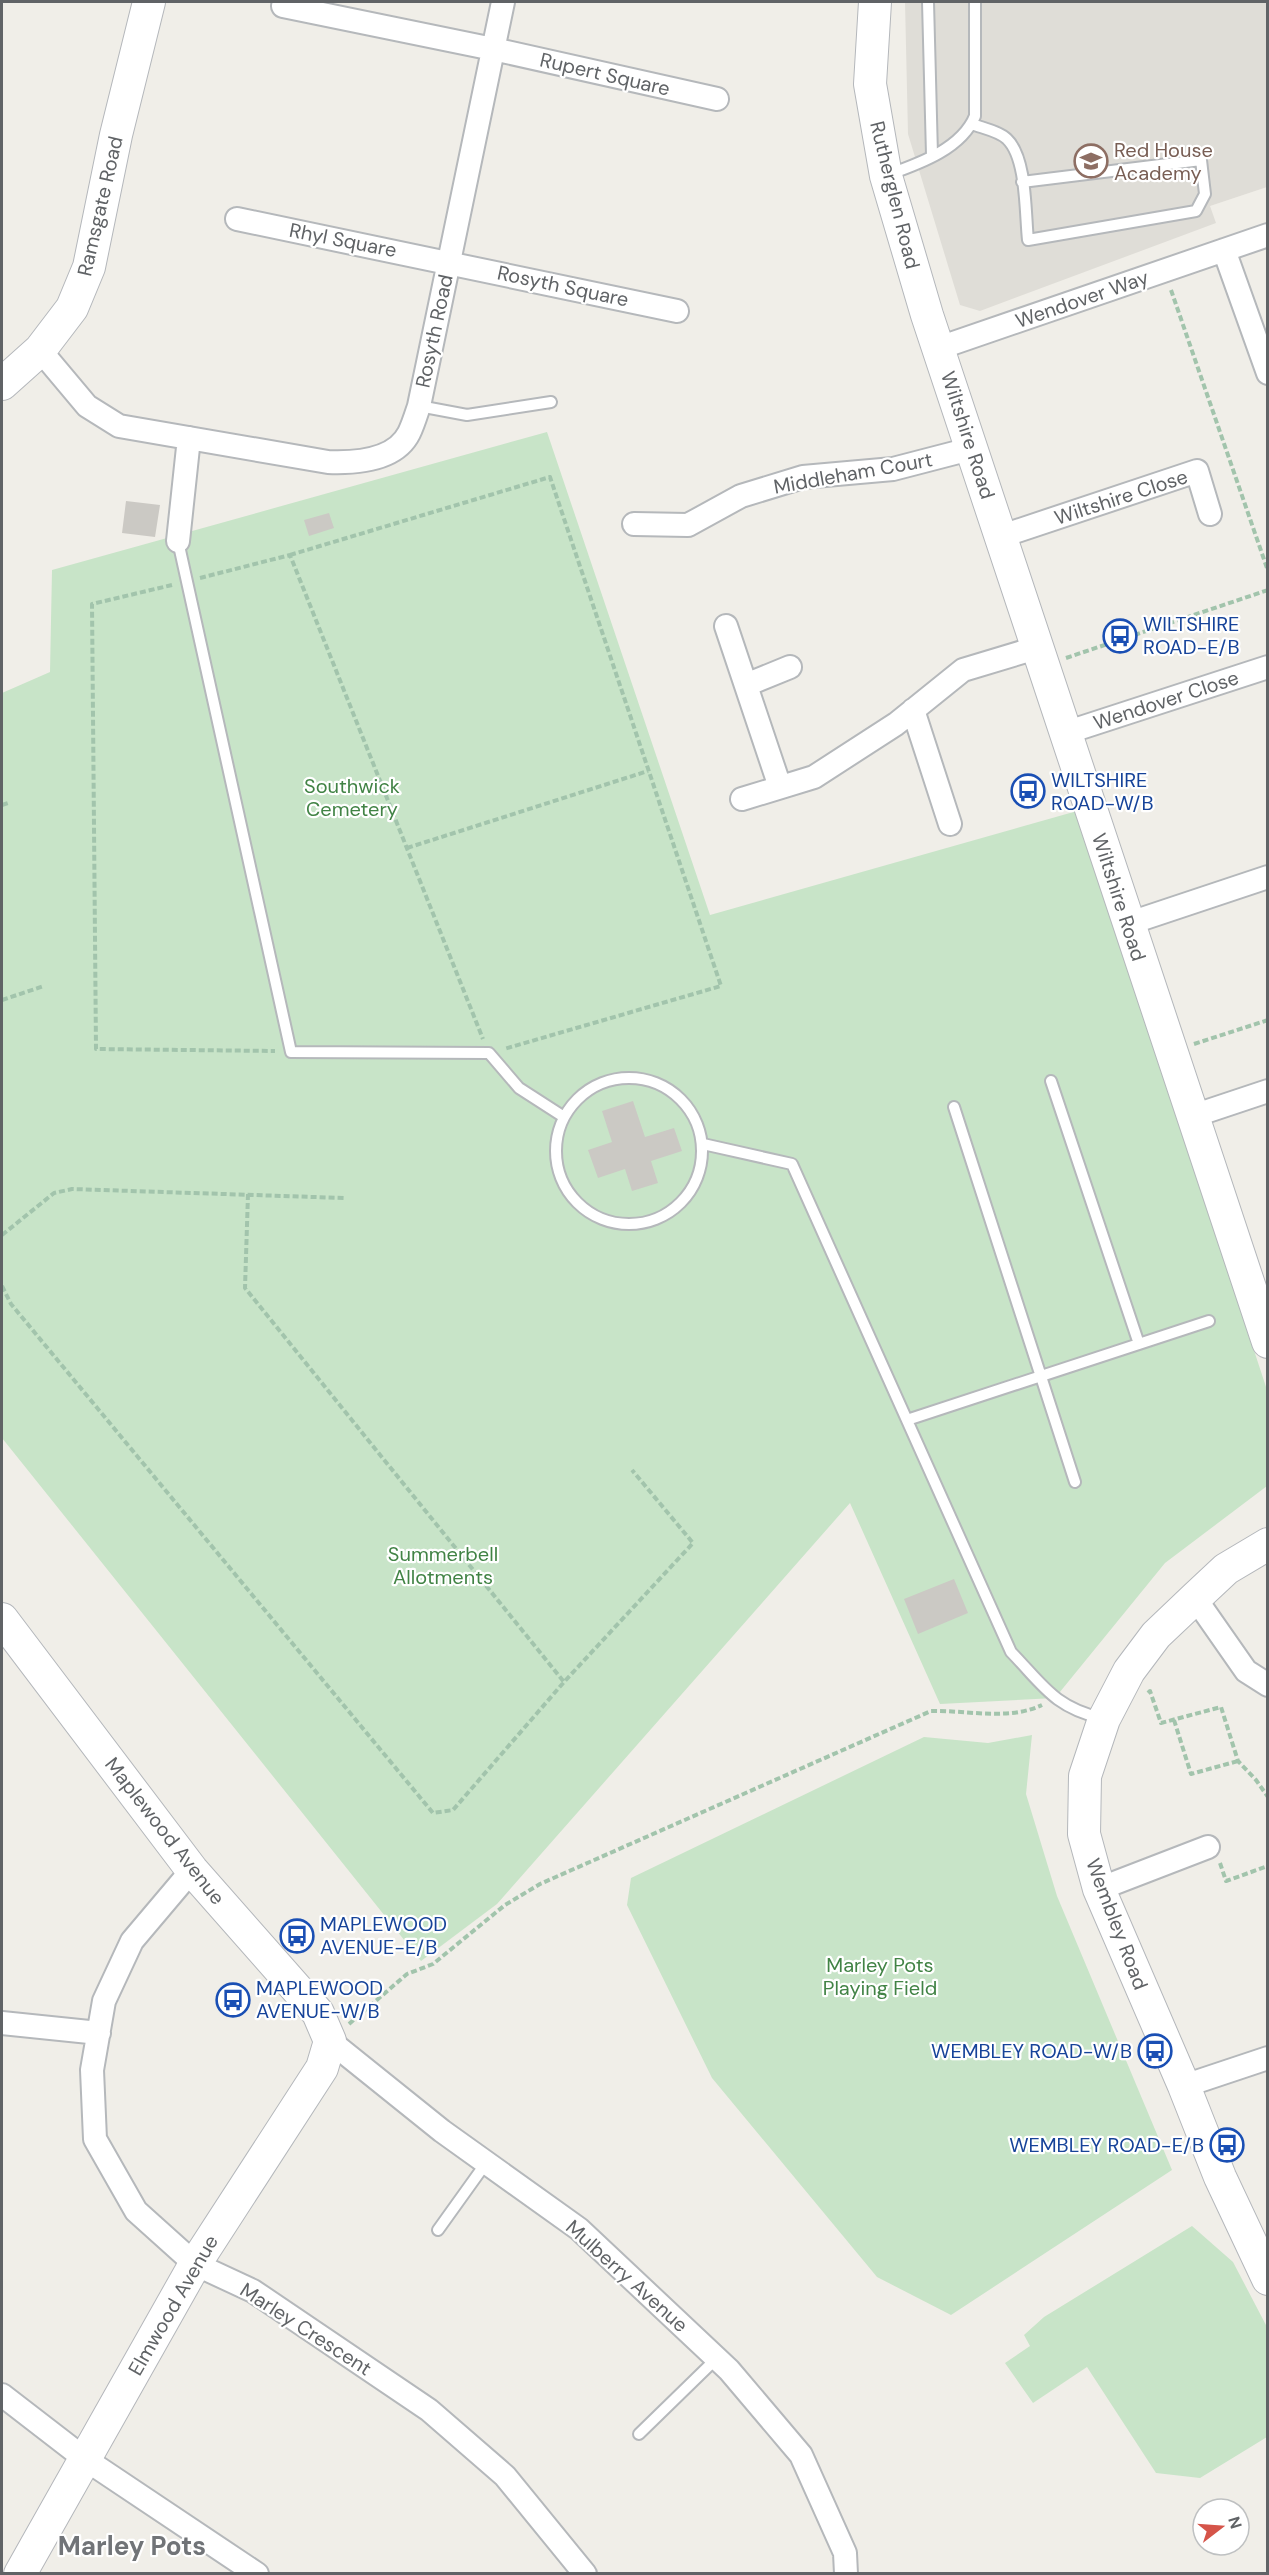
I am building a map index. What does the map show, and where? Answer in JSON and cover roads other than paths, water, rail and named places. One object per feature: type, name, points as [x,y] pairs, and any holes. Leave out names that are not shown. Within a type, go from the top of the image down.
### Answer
[{"type":"street","name":"Ramsgate Road","points":[[2,384],[40,350],[72,308],[89,267],[116,135],[149,2]]},
{"type":"street","name":"Rosyth Road","points":[[40,350],[87,406],[119,426],[328,462],[360,463],[386,454],[408,435],[419,406],[503,2]]},
{"type":"street","name":"Rutherglen Road","points":[[875,2],[870,84],[886,176],[927,315]]},
{"type":"street","name":"Rupert Square","points":[[283,6],[493,49],[717,99]]},
{"type":"street","name":"Rhyl Square","points":[[237,219],[448,261]]},
{"type":"street","name":"Wendover Way","points":[[939,348],[1268,235]]},
{"type":"street","points":[[1224,250],[1268,373]]},
{"type":"street","name":"Rosyth Square","points":[[448,261],[677,311]]},
{"type":"street","name":"Wiltshire Road","points":[[927,315],[970,449],[1002,536],[1039,657],[1127,924],[1193,1116],[1262,1302],[1268,1342]]},
{"type":"street","points":[[178,541],[189,438]]},
{"type":"street","name":"Middleham Court","points":[[634,524],[688,525],[741,496],[803,477],[893,469],[970,449]]},
{"type":"street","name":"Wiltshire Close","points":[[1002,536],[1197,471],[1210,514]]},
{"type":"street","points":[[726,626],[780,787]]},
{"type":"street","points":[[742,799],[814,777],[913,710],[963,670],[1039,657]]},
{"type":"street","name":"Wendover Close","points":[[1065,733],[1268,666]]},
{"type":"street","points":[[746,685],[790,667]]},
{"type":"street","points":[[913,710],[950,824]]},
{"type":"street","points":[[1127,924],[1268,877]]},
{"type":"street","points":[[1193,1116],[1268,1091]]},
{"type":"street","name":"Wembley Road","points":[[1268,1544],[1226,1569],[1156,1635],[1120,1688],[1104,1719],[1085,1776],[1084,1834],[1099,1889],[1185,2086],[1220,2177],[1268,2279]]},
{"type":"street","points":[[1195,1598],[1246,1671],[1268,1685]]},
{"type":"street","name":"Maplewood Avenue","points":[[2,1619],[192,1870],[318,2013],[330,2041]]},
{"type":"street","points":[[1099,1889],[1208,1847]]},
{"type":"street","name":"Marley Crescent","points":[[192,1870],[132,1941],[104,2001],[93,2070],[95,2139],[135,2211],[195,2264],[253,2291],[429,2410],[505,2475],[585,2574]]},
{"type":"street","points":[[2,2023],[99,2032]]},
{"type":"street","name":"Mulberry Avenue","points":[[330,2041],[441,2131],[579,2229],[717,2358],[801,2455],[845,2553],[846,2574]]},
{"type":"street","name":"Elmwood Avenue","points":[[20,2574],[195,2264],[321,2068],[330,2041]]},
{"type":"street","points":[[1185,2086],[1268,2058]]},
{"type":"street","points":[[2,2396],[85,2459],[257,2574]]},
{"type":"lane","points":[[928,2],[932,155]]},
{"type":"lane","points":[[886,176],[957,143],[969,131],[975,116],[975,2]]},
{"type":"lane","points":[[972,124],[1005,137],[1015,149],[1022,182],[1029,240],[1196,211],[1205,194],[1202,160],[1022,182]]},
{"type":"lane","points":[[419,406],[468,415],[551,402]]},
{"type":"lane","points":[[178,541],[291,1052],[489,1053],[519,1088],[564,1117]]},
{"type":"lane","points":[[620,1078],[643,1079],[665,1087],[684,1102],[697,1121],[703,1144],[701,1169],[691,1192],[667,1214],[652,1221],[628,1225],[603,1220],[582,1208],[566,1189],[557,1165],[556,1140],[564,1117],[578,1098],[597,1085],[620,1078]]},
{"type":"lane","points":[[1051,1081],[1139,1344]]},
{"type":"lane","points":[[954,1107],[1075,1482]]},
{"type":"lane","points":[[703,1144],[792,1164],[1011,1652],[1055,1698],[1075,1712],[1104,1719]]},
{"type":"lane","points":[[907,1420],[1209,1321]]},
{"type":"lane","points":[[438,2230],[486,2163]]},
{"type":"lane","points":[[639,2434],[717,2358]]},
{"type":"place","name":"Red House Academy","points":[[1091,161]]},
{"type":"place","name":"WILTSHIRE ROAD-E/B","points":[[1120,636]]},
{"type":"place","name":"WILTSHIRE ROAD-W/B","points":[[1028,791]]},
{"type":"place","name":"MAPLEWOOD AVENUE-E/B","points":[[297,1936]]},
{"type":"place","name":"MAPLEWOOD AVENUE-W/B","points":[[233,2000]]},
{"type":"place","name":"WEMBLEY ROAD-W/B","points":[[1155,2051]]},
{"type":"place","name":"WEMBLEY ROAD-E/B","points":[[1227,2145]]},
{"type":"district","name":"Marley Pots","points":[[132,2546]]},
{"type":"park label","name":"Southwick Cemetery","points":[[352,798]]},
{"type":"park label","name":"Summerbell Allotments","points":[[443,1566]]},
{"type":"park label","name":"Marley Pots Playing Field","points":[[880,1976]]}]
